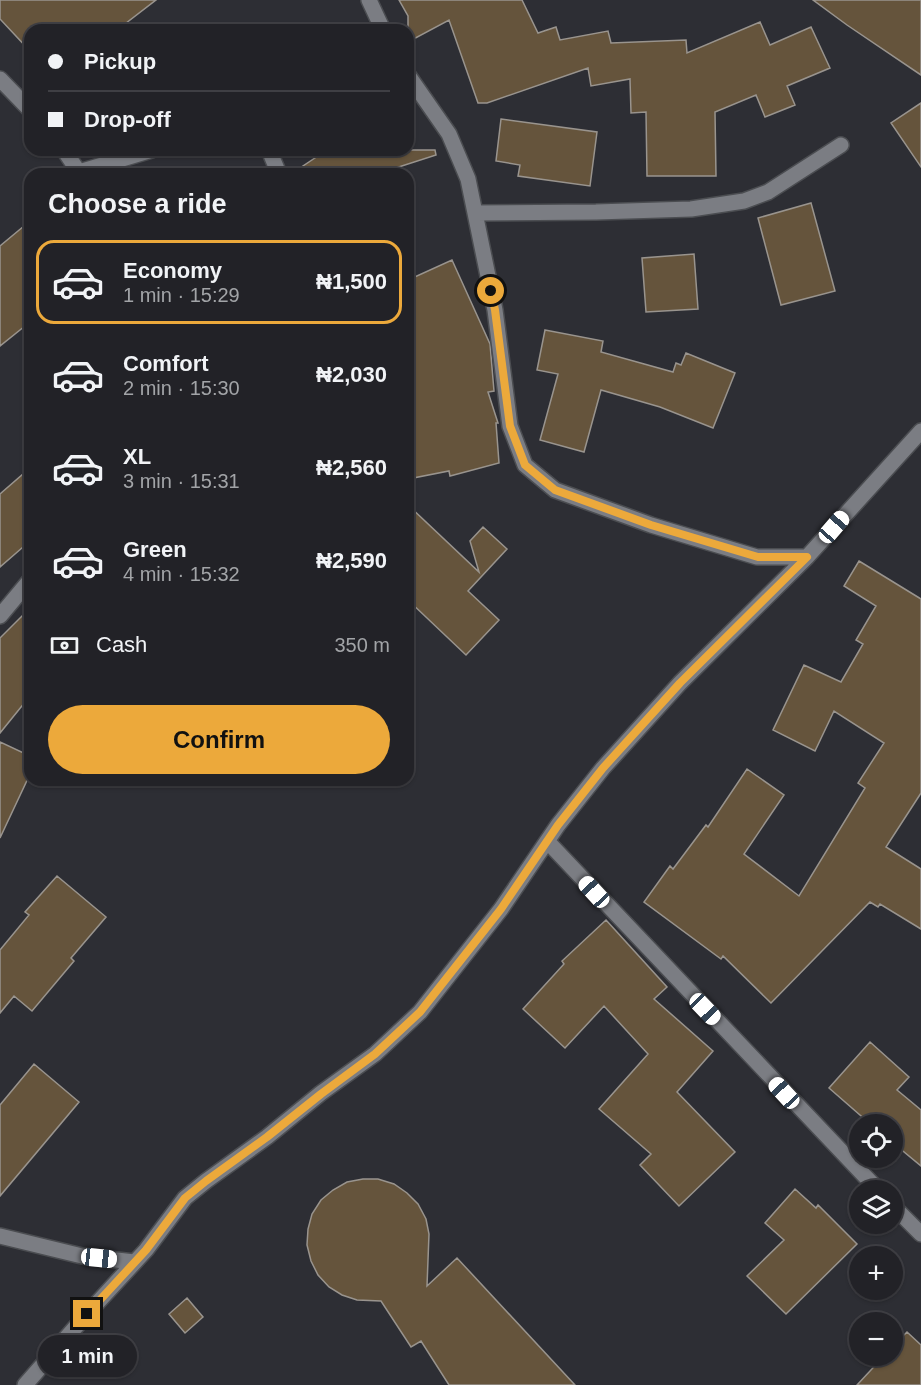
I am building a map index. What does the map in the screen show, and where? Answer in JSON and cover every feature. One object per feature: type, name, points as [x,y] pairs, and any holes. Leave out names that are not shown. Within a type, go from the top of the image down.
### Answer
[{"type":"street","points":[[369,0],[380,24]]},
{"type":"street","points":[[0,79],[24,104]]},
{"type":"street","points":[[414,84],[449,134],[468,179],[495,310],[510,426],[525,465],[555,490],[651,525],[758,557],[807,557]]},
{"type":"street","points":[[475,213],[691,209],[744,201],[768,192],[841,145]]},
{"type":"street","points":[[95,168],[133,156]]},
{"type":"street","points":[[25,1385],[146,1250],[185,1198],[375,1054],[420,1012],[501,909],[547,841],[603,768],[680,683],[807,557],[921,431]]},
{"type":"street","points":[[0,616],[24,587]]},
{"type":"street","points":[[547,841],[868,1180]]},
{"type":"street","points":[[903,1216],[921,1234]]},
{"type":"street","points":[[0,1236],[81,1256],[134,1262]]},
{"type":"building","points":[[0,0],[156,0],[125,24],[24,24],[24,45],[0,19]]},
{"type":"building","points":[[399,0],[522,0],[538,33],[556,27],[560,40],[608,31],[611,43],[686,40],[687,53],[760,22],[770,45],[811,27],[830,68],[787,86],[795,105],[765,117],[756,95],[715,112],[716,176],[647,176],[646,112],[631,113],[630,79],[591,86],[588,68],[487,103],[478,103],[449,20],[414,39],[414,24],[408,24],[408,16]]},
{"type":"building","points":[[813,0],[921,0],[921,75],[847,25]]},
{"type":"building","points":[[921,103],[921,167],[891,123]]},
{"type":"building","points":[[501,119],[597,132],[590,186],[518,176],[520,165],[496,161]]},
{"type":"building","points":[[414,150],[435,150],[436,155],[396,168],[300,168],[318,156],[414,156]]},
{"type":"building","points":[[811,203],[835,291],[781,305],[758,218]]},
{"type":"building","points":[[24,226],[24,327],[0,346],[0,246]]},
{"type":"building","points":[[694,254],[698,309],[646,312],[642,258]]},
{"type":"building","points":[[452,260],[490,344],[494,391],[488,392],[498,423],[496,423],[499,463],[450,476],[449,471],[414,478],[414,277]]},
{"type":"building","points":[[545,330],[603,341],[601,352],[673,372],[676,363],[681,365],[686,353],[735,373],[713,428],[660,407],[601,390],[584,452],[540,440],[558,374],[537,370]]},
{"type":"building","points":[[24,473],[24,546],[0,567],[0,494]]},
{"type":"building","points":[[414,511],[479,572],[470,541],[483,527],[507,549],[468,591],[499,620],[466,655],[414,606]]},
{"type":"building","points":[[859,561],[921,599],[921,793],[886,847],[921,869],[921,929],[880,904],[878,907],[870,902],[771,1003],[723,956],[721,959],[644,902],[670,866],[673,869],[706,825],[708,827],[747,769],[784,795],[744,854],[799,896],[865,788],[858,783],[884,743],[834,711],[815,751],[773,730],[804,665],[841,682],[863,644],[856,640],[876,606],[844,586]]},
{"type":"building","points":[[24,614],[24,703],[0,733],[0,638]]},
{"type":"building","points":[[0,742],[24,753],[24,786],[0,838]]},
{"type":"building","points":[[57,876],[106,917],[71,958],[74,961],[32,1011],[14,996],[0,1013],[0,950],[29,915],[25,912]]},
{"type":"building","points":[[606,920],[667,987],[654,999],[713,1051],[677,1092],[735,1152],[679,1206],[640,1165],[651,1154],[599,1109],[648,1054],[604,1006],[565,1048],[523,1009],[564,964],[562,961]]},
{"type":"building","points":[[870,1042],[909,1077],[897,1090],[921,1110],[921,1166],[903,1151],[903,1114],[859,1114],[829,1088]]},
{"type":"building","points":[[34,1064],[79,1102],[0,1196],[0,1105]]},
{"type":"building","points":[[378,1179],[394,1184],[418,1204],[426,1219],[429,1234],[427,1286],[457,1258],[575,1385],[449,1385],[421,1341],[411,1347],[381,1301],[357,1300],[329,1287],[318,1275],[307,1245],[312,1214],[321,1200],[333,1190],[347,1182]]},
{"type":"building","points":[[795,1189],[816,1208],[818,1205],[857,1244],[849,1246],[849,1252],[786,1314],[747,1276],[784,1240],[765,1223]]},
{"type":"building","points":[[187,1298],[203,1317],[185,1333],[169,1314]]},
{"type":"building","points":[[907,1332],[921,1345],[921,1385],[857,1385],[875,1366],[903,1366],[903,1336]]},
{"type":"route","points":[[87,1314],[146,1250],[185,1198],[375,1054],[420,1012],[501,909],[558,825],[603,768],[680,683],[807,557],[758,557],[651,525],[555,490],[525,465],[510,426],[491,291]]}]
